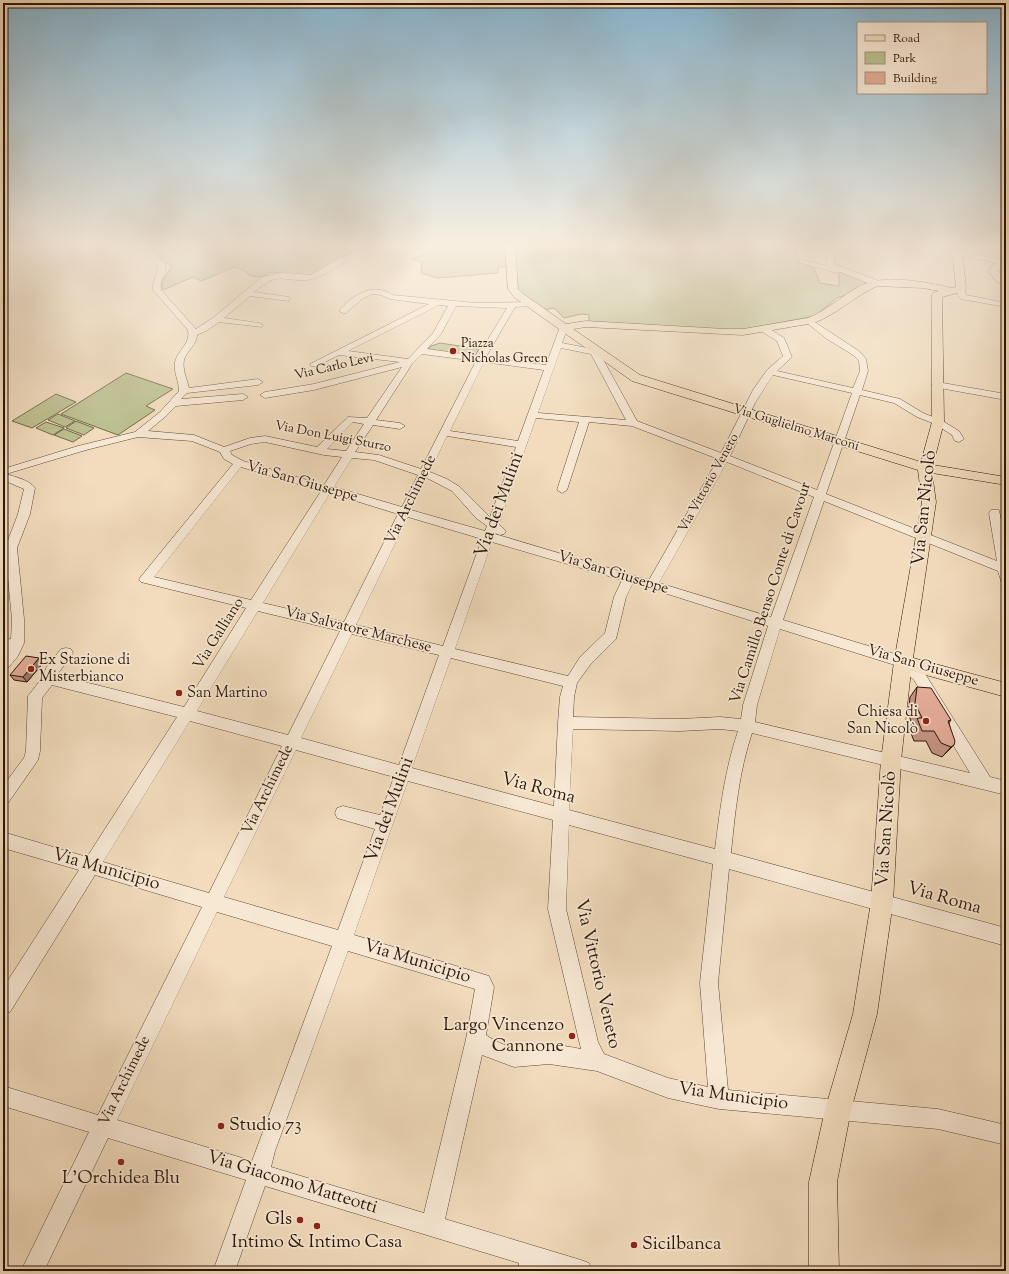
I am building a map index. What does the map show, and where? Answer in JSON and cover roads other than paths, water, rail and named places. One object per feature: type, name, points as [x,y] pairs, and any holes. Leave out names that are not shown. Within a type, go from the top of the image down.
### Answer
[{"type":"main road","name":"Via Guglielmo Marconi","points":[[532,305],[636,378],[926,468],[1006,481]]},
{"type":"main road","points":[[562,326],[588,324],[743,332],[810,321],[820,317],[837,305]]},
{"type":"main road","name":"Via San Nicolò","points":[[824,1271],[824,1182],[838,1110],[865,1014],[882,902],[891,760],[904,662],[929,502],[926,468],[938,422],[937,305]]},
{"type":"main road","points":[[588,324],[593,349]]},
{"type":"main road","name":"Via San Giuseppe","points":[[904,662],[1006,690]]},
{"type":"street","points":[[171,305],[194,333],[192,343],[180,362],[180,368],[184,380],[184,391]]},
{"type":"street","points":[[194,333],[203,329],[233,305]]},
{"type":"street","points":[[343,311],[349,305]]},
{"type":"street","points":[[314,364],[432,305]]},
{"type":"street","name":"Via Galliano","points":[[3,1005],[256,605],[349,454],[409,362],[437,334],[453,305]]},
{"type":"street","points":[[480,305],[508,307],[514,305]]},
{"type":"street","name":"Via Archimede","points":[[32,1271],[424,472],[508,307]]},
{"type":"street","points":[[217,319],[259,325]]},
{"type":"street","name":"Via Camillo Benso Conte di Cavour","points":[[719,1098],[709,983],[721,859],[727,812],[738,753],[747,726],[750,705],[776,622],[864,371],[862,358],[830,337],[810,321]]},
{"type":"street","name":"Via dei Mulini","points":[[224,1271],[259,1174],[265,1151],[404,773],[446,652],[533,415],[557,347],[562,326]]},
{"type":"street","name":"Via Vittorio Veneto","points":[[652,585],[724,459],[760,386],[770,372],[788,357],[781,340],[764,329]]},
{"type":"street","points":[[557,347],[593,349],[633,423]]},
{"type":"street","points":[[420,351],[484,354],[549,368]]},
{"type":"street","points":[[337,352],[399,359],[409,362]]},
{"type":"street","name":"Via Carlo Levi","points":[[265,394],[314,387],[409,362]]},
{"type":"street","points":[[770,372],[897,400],[920,415],[938,422],[956,433],[959,439]]},
{"type":"street","points":[[138,434],[163,414],[184,391],[258,382]]},
{"type":"street","points":[[937,385],[1006,397]]},
{"type":"street","points":[[173,403],[243,397]]},
{"type":"street","points":[[150,434],[163,414]]},
{"type":"street","points":[[533,415],[633,423],[649,428],[724,459],[924,536],[1005,569]]},
{"type":"street","points":[[319,451],[351,419],[400,426]]},
{"type":"street","points":[[562,490],[584,419]]},
{"type":"street","points":[[444,433],[522,445]]},
{"type":"street","points":[[3,472],[76,450],[138,434],[194,438],[224,450]]},
{"type":"street","name":"Via Don Luigi Sturzo","points":[[224,450],[264,438],[319,451],[375,458],[424,472],[456,489],[480,515],[491,531]]},
{"type":"street","name":"Via San Giuseppe","points":[[224,450],[228,457],[239,463],[405,512],[491,531],[515,544],[904,662]]},
{"type":"street","name":"Via Salvatore Marchese","points":[[239,463],[145,579],[571,682]]},
{"type":"street","points":[[3,477],[16,481],[30,488],[24,514],[12,540],[11,548],[18,619],[18,643],[3,664]]},
{"type":"street","points":[[995,513],[1006,581]]},
{"type":"street","name":"Via Vittorio Veneto","points":[[597,1061],[589,1044],[557,909],[565,723],[567,697],[571,682],[585,661],[611,635],[620,597],[629,578]]},
{"type":"street","points":[[3,645],[18,643]]},
{"type":"street","points":[[3,798],[31,760],[33,751],[35,696],[54,681],[51,672],[66,653]]},
{"type":"street","points":[[904,662],[919,676],[985,782]]},
{"type":"street","name":"Via Roma","points":[[54,681],[187,714],[1006,937]]},
{"type":"street","points":[[565,723],[680,725],[720,723],[747,726],[1006,788]]},
{"type":"street","points":[[343,813],[385,824]]},
{"type":"street","name":"Via Municipio","points":[[3,840],[483,982],[485,987],[476,1039],[491,1050],[514,1057],[549,1054],[597,1061],[668,1088],[719,1098],[938,1119],[1006,1135]]},
{"type":"street","points":[[432,1226],[476,1039]]},
{"type":"street","name":"Via Giacomo Matteotti","points":[[3,1096],[432,1226],[530,1263],[580,1271]]},
{"type":"place","name":"Piazza Nicholas Green","points":[[453,351]]},
{"type":"place","name":"Ex Stazione di Misterbianco","points":[[31,669]]},
{"type":"place","name":"San Martino","points":[[179,693]]},
{"type":"place","name":"Chiesa di San Nicolò","points":[[926,721]]},
{"type":"place","name":"Largo Vincenzo Cannone","points":[[572,1036]]},
{"type":"place","name":"Studio 73","points":[[221,1126]]},
{"type":"place","name":"L'Orchidea Blu","points":[[121,1162]]},
{"type":"place","name":"Gls","points":[[300,1220]]},
{"type":"place","name":"Intimo & Intimo Casa","points":[[317,1226]]},
{"type":"place","name":"Sicilbanca","points":[[634,1245]]}]
